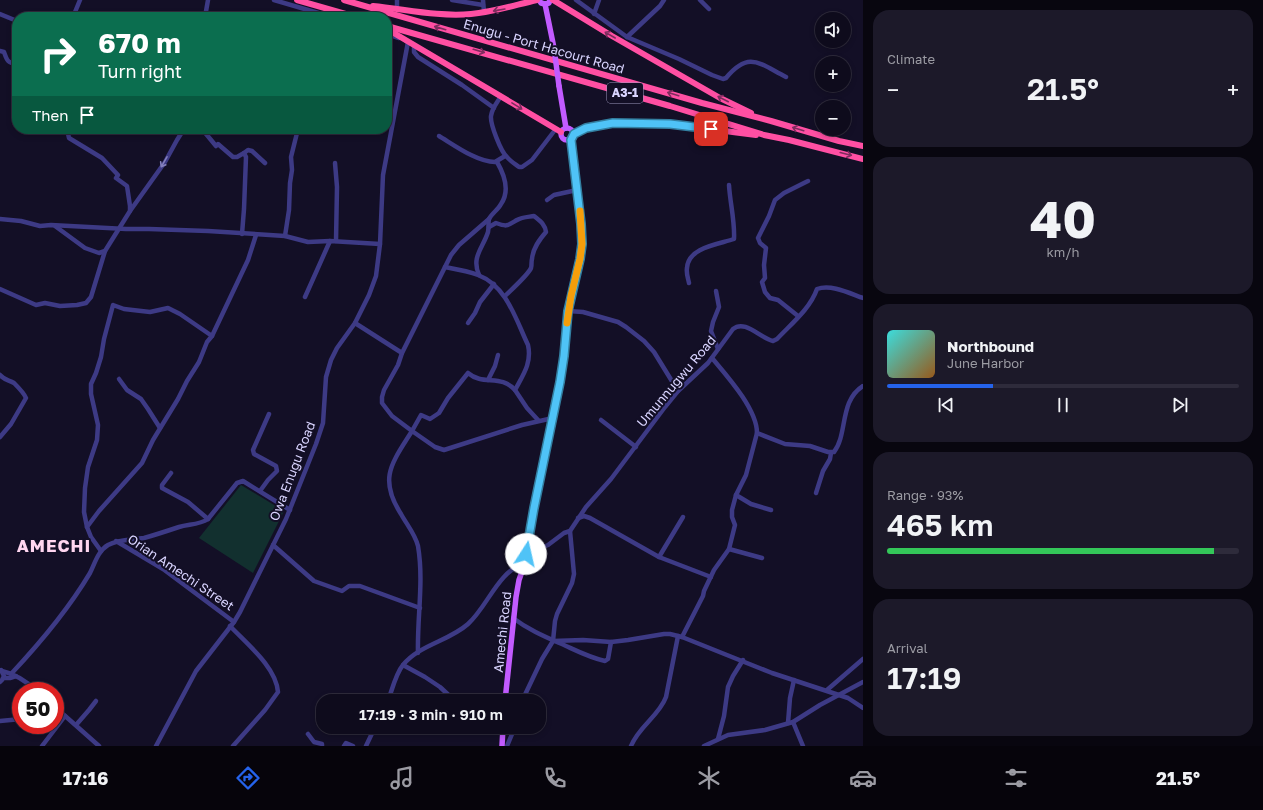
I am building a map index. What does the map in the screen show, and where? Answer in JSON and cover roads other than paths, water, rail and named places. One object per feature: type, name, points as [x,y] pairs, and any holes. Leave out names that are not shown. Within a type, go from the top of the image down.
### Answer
[{"type":"highway","points":[[297,0],[339,12]]},
{"type":"highway","points":[[344,0],[358,4],[442,14],[469,14],[484,12],[504,9],[538,0]]},
{"type":"highway","points":[[551,0],[720,98],[771,121]]},
{"type":"highway","name":"Enugu - Port Hacourt Road","points":[[358,4],[386,12]]},
{"type":"highway","name":"Enugu - Port Hacourt Road","points":[[392,14],[702,103],[839,141],[863,146]]},
{"type":"highway","name":"A3-1","points":[[392,28],[662,103],[764,135],[863,159]]},
{"type":"highway","points":[[392,31],[408,42],[558,131]]},
{"type":"highway","points":[[574,134],[586,128],[613,123],[638,123],[670,124],[753,135],[764,135]]},
{"type":"main road","points":[[538,0],[545,4]]},
{"type":"main road","points":[[545,4],[551,0]]},
{"type":"main road","points":[[545,4],[554,48],[566,128]]},
{"type":"main road","points":[[566,128],[572,130],[574,134],[571,140],[564,140],[558,131],[566,128]]},
{"type":"main road","name":"Amechi Road","points":[[507,694],[519,580],[525,563],[534,508],[553,418],[564,356],[568,311],[582,244],[571,140]]},
{"type":"main road","points":[[502,746],[503,734]]},
{"type":"street","points":[[75,12],[80,0]]},
{"type":"street","points":[[206,12],[208,0]]},
{"type":"street","points":[[274,0],[312,12]]},
{"type":"street","points":[[397,0],[397,8]]},
{"type":"street","points":[[452,0],[483,2],[484,12]]},
{"type":"street","points":[[576,0],[627,37],[674,56],[712,75],[723,79],[744,62],[755,61],[786,77]]},
{"type":"street","points":[[594,14],[599,0]]},
{"type":"street","points":[[627,37],[660,6],[664,0]]},
{"type":"street","points":[[700,0],[709,9]]},
{"type":"street","points":[[0,14],[12,19]]},
{"type":"street","points":[[392,36],[408,42]]},
{"type":"street","name":"Owa Enugu Road","points":[[392,127],[408,42]]},
{"type":"street","points":[[414,45],[414,52],[418,57],[468,89],[494,108]]},
{"type":"street","points":[[0,51],[4,52],[6,60],[12,63]]},
{"type":"street","points":[[501,96],[494,108],[491,118],[492,126],[505,156],[515,163],[522,167],[532,160],[558,131]]},
{"type":"street","points":[[69,134],[69,138],[102,158],[118,175],[116,178],[127,186],[130,211]]},
{"type":"street","points":[[0,289],[36,305],[45,302],[60,306],[86,303],[91,297],[105,250],[130,211],[165,162],[181,134]]},
{"type":"street","points":[[206,134],[216,146],[218,144],[233,157],[245,155]]},
{"type":"street","points":[[285,236],[289,210],[292,170],[291,157],[297,134]]},
{"type":"street","name":"Owa Enugu Road","points":[[156,746],[196,671],[234,622],[290,510],[316,444],[324,414],[327,370],[337,348],[355,323],[374,282],[380,244],[383,175],[391,134]]},
{"type":"street","points":[[439,136],[480,159],[497,162],[505,156]]},
{"type":"street","points":[[242,234],[245,155],[248,150],[252,151],[265,163]]},
{"type":"street","points":[[497,162],[504,174],[506,187],[502,204],[489,219],[459,245],[451,255],[402,353],[398,365],[384,390],[382,403],[392,416],[434,447],[444,450],[538,420],[553,418]]},
{"type":"street","points":[[335,163],[337,188],[336,241]]},
{"type":"street","points":[[798,316],[778,300],[770,298],[765,292],[762,282],[765,278],[764,265],[766,248],[760,243],[758,238],[770,216],[775,200],[784,193],[808,181]]},
{"type":"street","points":[[689,283],[686,266],[690,258],[711,245],[734,238],[735,230],[729,199],[729,185]]},
{"type":"street","points":[[547,200],[554,195],[577,190]]},
{"type":"street","points":[[489,227],[496,222],[503,226],[510,225],[518,219],[534,216],[545,226],[546,232],[538,241],[534,250],[532,267],[505,296]]},
{"type":"street","points":[[479,275],[476,269],[476,262],[480,248],[488,233],[489,219]]},
{"type":"street","points":[[0,220],[21,221],[40,226],[202,231],[285,236],[308,242],[336,241],[380,244]]},
{"type":"street","points":[[55,226],[88,250],[99,253],[105,250]]},
{"type":"street","points":[[87,527],[99,511],[141,465],[160,428],[199,362],[207,342],[212,336],[248,260],[256,235]]},
{"type":"street","points":[[305,297],[330,241]]},
{"type":"street","points":[[445,267],[479,275],[494,284],[505,296],[530,352],[530,359],[527,368],[515,390]]},
{"type":"street","points":[[468,323],[480,302],[494,284]]},
{"type":"street","name":"Umunnugwu Road","points":[[526,554],[548,544],[564,533],[570,531],[586,507],[611,479],[678,391],[704,368],[736,326],[745,326],[760,336],[772,341],[777,339],[798,316],[815,294],[817,289],[822,287],[832,288],[863,298]]},
{"type":"street","points":[[716,291],[719,307],[711,331],[718,349]]},
{"type":"street","points":[[24,682],[14,675],[1,670],[1,682],[14,675],[57,622],[86,578],[100,551],[91,537],[84,512],[86,477],[97,440],[98,425],[91,394],[91,384],[100,363],[104,339],[113,305],[124,309],[150,312],[168,308],[180,314],[212,336]]},
{"type":"street","points":[[568,311],[583,312],[618,322],[626,327],[644,341],[651,349],[678,391]]},
{"type":"street","points":[[355,323],[402,353]]},
{"type":"street","points":[[488,380],[495,366],[498,355]]},
{"type":"street","points":[[632,746],[636,735],[664,704],[680,636],[703,596],[711,577],[729,549],[735,525],[732,517],[736,496],[746,475],[756,433],[757,426],[755,418],[747,404],[712,358]]},
{"type":"street","points":[[418,653],[417,628],[421,594],[418,546],[412,532],[395,503],[389,484],[388,478],[394,461],[421,416],[430,419],[439,414],[448,398],[468,373],[475,378],[505,382],[510,385],[538,420]]},
{"type":"street","points":[[0,375],[14,383],[26,398],[11,424],[0,437]]},
{"type":"street","points":[[119,379],[127,390],[141,399],[160,428]]},
{"type":"street","points":[[816,493],[831,453],[834,452],[838,445],[849,403],[854,394],[863,386]]},
{"type":"street","points":[[260,491],[268,480],[278,471],[276,466],[254,454],[253,450],[269,414]]},
{"type":"street","points":[[601,420],[636,447]]},
{"type":"street","points":[[756,433],[785,444],[810,446],[831,453]]},
{"type":"street","points":[[171,473],[162,485],[162,488],[188,502],[208,518]]},
{"type":"street","name":"Orian Amechi Street","points":[[100,551],[116,541],[144,538],[181,527],[199,524],[208,518],[239,482],[243,481],[290,510]]},
{"type":"street","points":[[736,496],[751,504],[771,510]]},
{"type":"street","points":[[578,518],[584,516],[590,518],[660,557],[711,577]]},
{"type":"street","points":[[660,557],[683,517]]},
{"type":"street","points":[[525,694],[542,659],[553,641],[557,614],[572,583],[574,574],[570,531]]},
{"type":"street","name":"Orian Amechi Street","points":[[116,541],[163,570],[234,622]]},
{"type":"street","points":[[273,546],[314,581],[342,591],[349,586],[360,586],[420,608]]},
{"type":"street","points":[[729,549],[762,558]]},
{"type":"street","points":[[391,694],[403,665],[414,654],[442,641],[468,624],[482,609],[492,591],[510,571],[518,565],[525,563]]},
{"type":"street","points":[[514,618],[553,641],[588,656],[605,661],[608,659],[611,642]]},
{"type":"street","points":[[230,626],[270,668],[276,680],[278,692],[265,710],[233,746]]},
{"type":"street","points":[[553,641],[583,640],[611,642],[664,634],[680,636],[743,660],[772,673],[848,698],[863,708]]},
{"type":"street","points":[[827,690],[863,659]]},
{"type":"street","points":[[718,739],[724,716],[728,687],[732,676],[743,660]]},
{"type":"street","points":[[403,665],[425,677],[448,694]]},
{"type":"street","points":[[794,680],[790,698],[791,723],[803,746]]},
{"type":"street","points":[[704,746],[728,735],[765,730],[791,723],[820,705],[863,682]]},
{"type":"street","points":[[76,725],[96,701]]},
{"type":"street","points":[[42,746],[65,716],[99,746]]},
{"type":"street","points":[[0,721],[12,720]]},
{"type":"street","points":[[308,734],[314,742],[322,744],[322,746]]},
{"type":"street","points":[[366,746],[372,734]]},
{"type":"street","points":[[507,746],[512,734]]},
{"type":"street","points":[[344,746],[346,743],[354,746]]},
{"type":"district","name":"AMECHI","points":[[54,546]]}]
